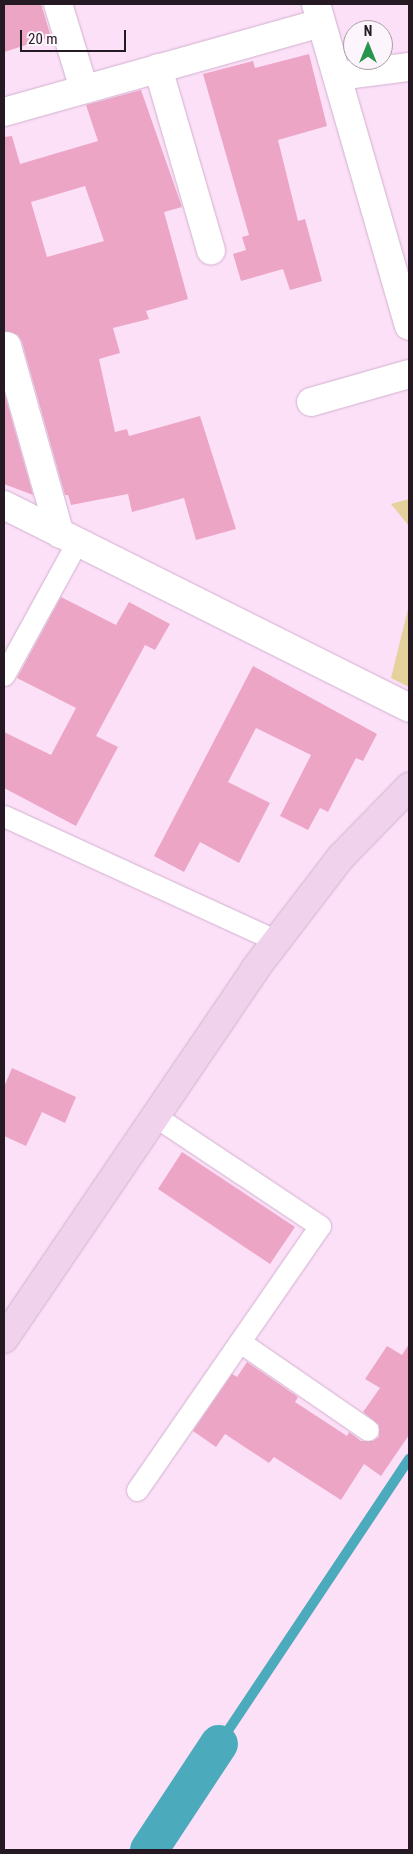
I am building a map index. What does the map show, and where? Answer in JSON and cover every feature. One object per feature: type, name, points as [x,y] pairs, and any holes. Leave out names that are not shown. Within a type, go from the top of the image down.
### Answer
[{"type":"street","points":[[58,4],[84,89]]},
{"type":"street","points":[[4,112],[158,68],[318,13],[338,76],[409,326]]},
{"type":"street","points":[[338,76],[409,67]]},
{"type":"street","points":[[158,68],[210,250]]},
{"type":"street","points":[[7,346],[69,538]]},
{"type":"street","points":[[311,402],[409,374]]},
{"type":"street","points":[[4,505],[409,708]]},
{"type":"street","points":[[4,1339],[155,1116],[277,941],[341,857],[409,787]]},
{"type":"lane","points":[[4,675],[69,538]]},
{"type":"lane","points":[[4,816],[277,941]]},
{"type":"lane","points":[[137,1490],[320,1226],[155,1116]]},
{"type":"lane","points":[[240,1342],[368,1430]]},
{"type":"shaded area","points":[[409,499],[409,526],[391,504]]},
{"type":"shaded area","points":[[409,605],[409,687],[391,678]]},
{"type":"building","points":[[4,4],[41,4],[51,37],[4,52]]},
{"type":"building","points":[[309,54],[327,126],[278,140],[298,221],[305,219],[322,281],[290,290],[283,269],[241,281],[233,254],[246,250],[242,237],[249,235],[203,74],[253,61],[255,68]]},
{"type":"building","points":[[141,90],[182,207],[164,212],[188,299],[146,311],[149,319],[113,328],[120,353],[99,359],[115,432],[127,429],[129,436],[200,416],[236,529],[196,540],[184,498],[132,512],[128,494],[71,505],[68,495],[65,495],[22,342],[18,335],[4,331],[4,137],[12,136],[20,164],[98,141],[86,105]],"holes":[[[85,186],[104,241],[47,257],[31,202]]]},
{"type":"building","points":[[4,392],[33,495],[4,484]]},
{"type":"building","points":[[61,597],[116,625],[129,602],[170,624],[155,650],[145,645],[96,736],[118,747],[76,826],[4,788],[4,732],[51,755],[76,708],[17,678]]},
{"type":"building","points":[[253,666],[377,734],[363,761],[356,758],[328,812],[320,808],[308,830],[280,816],[311,755],[256,728],[228,782],[270,803],[239,863],[200,842],[184,872],[154,856]]},
{"type":"building","points":[[12,1068],[76,1097],[65,1123],[42,1112],[26,1146],[4,1136],[4,1087]]},
{"type":"building","points":[[182,1152],[295,1227],[270,1264],[158,1189]]},
{"type":"building","points":[[409,1344],[409,1435],[381,1476],[364,1464],[341,1500],[274,1457],[269,1463],[225,1434],[216,1447],[193,1431],[232,1374],[237,1377],[247,1362],[298,1397],[295,1402],[347,1436],[349,1432],[361,1441],[373,1441],[379,1437],[379,1425],[363,1412],[380,1388],[365,1379],[387,1346],[402,1355]]},
{"type":"waterway","points":[[219,1744],[409,1459]]},
{"type":"waterway","points":[[149,1850],[219,1744]]}]
